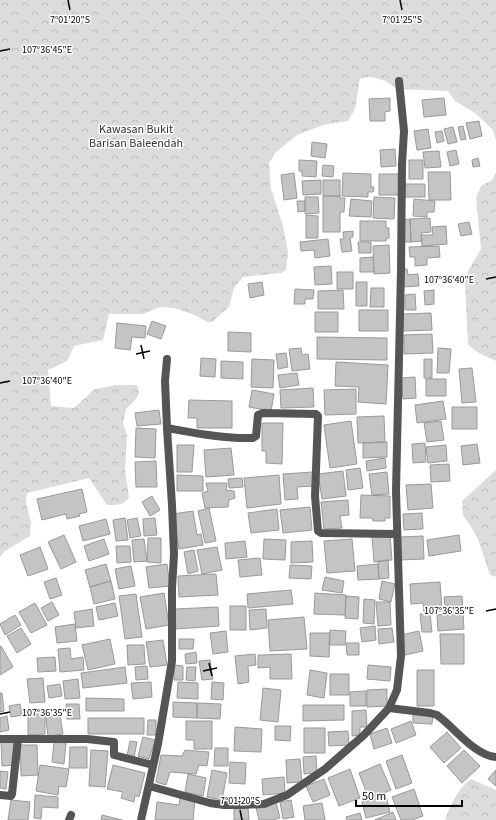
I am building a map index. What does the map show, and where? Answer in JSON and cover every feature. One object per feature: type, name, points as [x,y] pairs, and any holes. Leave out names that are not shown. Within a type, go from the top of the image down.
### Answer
[{"type":"street","points":[[149,786],[210,803],[241,806],[264,804],[287,795],[325,769],[364,735],[389,708],[397,690],[401,656],[396,491],[402,164],[404,131],[399,81]]},
{"type":"street","points":[[141,820],[149,786],[172,660],[172,589],[174,554],[165,382],[167,359]]},
{"type":"street","points":[[167,428],[200,434],[244,439],[254,438],[256,436],[258,415],[263,413],[316,414],[318,416],[315,496],[318,531],[397,534]]},
{"type":"street","points":[[389,708],[437,715],[478,750],[488,757],[496,757]]},
{"type":"street","points":[[0,739],[87,739],[114,742],[114,755],[153,765]]},
{"type":"street","points":[[0,795],[11,796],[12,794],[18,739]]},
{"type":"green space","name":"Kawasan Bukit Barisan Baleendah","points":[[0,0],[496,0],[496,140],[493,130],[475,113],[455,101],[448,91],[397,89],[386,81],[372,77],[360,78],[355,109],[348,121],[323,125],[297,135],[276,152],[269,163],[271,189],[283,226],[288,252],[286,270],[281,273],[243,277],[234,288],[229,307],[212,322],[207,322],[195,315],[174,308],[160,307],[143,314],[109,314],[103,340],[74,346],[67,361],[48,370],[51,406],[74,408],[95,389],[116,385],[137,385],[139,392],[136,399],[126,409],[123,423],[127,436],[125,470],[129,497],[125,502],[120,504],[107,505],[89,478],[27,493],[26,503],[31,522],[30,536],[5,551],[0,557]]},
{"type":"green space","points":[[496,173],[496,361],[479,353],[468,345],[465,283],[468,271],[481,249],[476,198],[481,186],[492,180]]},
{"type":"green space","points":[[496,470],[496,577],[490,575],[477,536],[463,515],[462,501]]},
{"type":"green space","points":[[471,779],[496,790],[496,820],[445,820],[455,798],[466,783]]},
{"type":"building","points":[[390,98],[390,111],[385,112],[385,121],[370,121],[369,99]]},
{"type":"building","points":[[444,98],[446,115],[424,117],[422,100]]},
{"type":"building","points":[[479,121],[482,136],[470,139],[466,123]]},
{"type":"building","points":[[463,126],[466,139],[461,140],[458,127]]},
{"type":"building","points":[[453,127],[457,142],[448,144],[444,129]]},
{"type":"building","points":[[428,129],[431,148],[417,150],[414,131]]},
{"type":"building","points":[[442,131],[444,141],[437,143],[435,132]]},
{"type":"building","points":[[312,142],[327,144],[325,158],[311,156]]},
{"type":"building","points":[[395,149],[396,166],[381,167],[380,150]]},
{"type":"building","points":[[456,150],[459,164],[450,166],[447,152]]},
{"type":"building","points":[[439,151],[441,167],[425,168],[423,152]]},
{"type":"building","points":[[478,158],[480,166],[473,167],[472,160]]},
{"type":"building","points":[[299,160],[317,161],[316,177],[302,176],[302,171],[299,171]]},
{"type":"building","points":[[409,160],[423,160],[423,179],[409,179]]},
{"type":"building","points":[[323,165],[334,166],[333,177],[322,176]]},
{"type":"building","points":[[428,172],[450,172],[451,200],[429,200]]},
{"type":"building","points":[[294,173],[297,198],[284,200],[281,175]]},
{"type":"building","points":[[343,173],[371,174],[371,187],[374,187],[373,192],[368,192],[368,197],[342,196]]},
{"type":"building","points":[[379,174],[398,174],[399,195],[379,195]]},
{"type":"building","points":[[321,180],[321,194],[303,195],[302,181]]},
{"type":"building","points":[[323,180],[340,180],[340,196],[323,196]]},
{"type":"building","points":[[405,184],[425,184],[425,197],[405,197]]},
{"type":"building","points":[[323,196],[340,196],[340,198],[345,198],[344,212],[340,212],[340,232],[323,232]]},
{"type":"building","points":[[305,197],[318,197],[319,213],[305,214]]},
{"type":"building","points":[[374,197],[395,198],[394,219],[373,218]]},
{"type":"building","points":[[351,199],[372,201],[371,217],[349,216]]},
{"type":"building","points":[[414,199],[435,201],[434,212],[427,212],[427,217],[413,216]]},
{"type":"building","points":[[297,201],[305,201],[305,211],[298,212]]},
{"type":"building","points":[[306,215],[318,216],[318,238],[306,238]]},
{"type":"building","points":[[430,218],[431,232],[421,233],[422,241],[411,242],[410,219]]},
{"type":"building","points":[[410,219],[411,242],[404,242],[403,220]]},
{"type":"building","points":[[360,221],[386,221],[386,228],[389,228],[389,238],[387,238],[386,241],[360,241]]},
{"type":"building","points":[[469,222],[472,234],[461,236],[458,224]]},
{"type":"building","points":[[446,226],[447,244],[422,246],[421,235],[433,235],[432,227]]},
{"type":"building","points":[[353,231],[353,237],[350,238],[352,251],[342,252],[340,239],[344,239],[343,232]]},
{"type":"building","points":[[328,239],[330,256],[315,258],[314,250],[301,251],[300,242]]},
{"type":"building","points":[[358,242],[371,242],[371,253],[359,253]]},
{"type":"building","points":[[389,245],[390,273],[374,274],[373,246]]},
{"type":"building","points":[[439,246],[440,257],[427,258],[427,265],[415,266],[415,257],[410,257],[409,247]]},
{"type":"building","points":[[373,257],[374,272],[360,272],[360,258]]},
{"type":"building","points":[[331,266],[332,284],[315,285],[314,267]]},
{"type":"building","points":[[402,269],[407,269],[408,275],[418,274],[419,286],[403,287]]},
{"type":"building","points":[[337,272],[353,272],[353,289],[337,289]]},
{"type":"building","points":[[262,282],[264,295],[250,298],[248,284]]},
{"type":"building","points":[[356,282],[367,282],[367,306],[356,306]]},
{"type":"building","points":[[371,288],[384,288],[384,307],[370,307]]},
{"type":"building","points":[[295,289],[314,290],[313,299],[305,299],[305,304],[294,304]]},
{"type":"building","points":[[343,290],[344,309],[318,309],[318,291]]},
{"type":"building","points":[[434,290],[434,304],[425,305],[424,291]]},
{"type":"building","points":[[415,294],[416,310],[405,310],[405,295]]},
{"type":"building","points":[[359,310],[388,310],[388,331],[359,331]]},
{"type":"building","points":[[315,312],[338,312],[338,332],[315,332]]},
{"type":"building","points":[[431,313],[432,330],[403,331],[403,314]]},
{"type":"building","points":[[152,321],[166,326],[161,339],[147,334]]},
{"type":"building","points":[[117,323],[146,326],[145,338],[132,337],[130,350],[115,348]]},
{"type":"building","points":[[228,332],[251,333],[251,352],[228,351]]},
{"type":"building","points":[[432,334],[433,353],[404,354],[404,335]]},
{"type":"building","points":[[317,337],[387,338],[387,360],[317,359]]},
{"type":"building","points":[[301,348],[302,355],[308,354],[310,369],[292,371],[289,349]]},
{"type":"building","points":[[438,348],[451,349],[449,373],[437,373]]},
{"type":"building","points":[[286,353],[288,367],[278,369],[276,354]]},
{"type":"building","points":[[201,358],[216,359],[215,377],[200,376]]},
{"type":"building","points":[[252,359],[274,360],[273,388],[251,387]]},
{"type":"building","points":[[424,359],[432,359],[432,378],[424,378]]},
{"type":"building","points":[[221,361],[243,362],[243,379],[221,378]]},
{"type":"building","points":[[336,362],[388,365],[386,404],[358,402],[359,387],[335,386]]},
{"type":"building","points":[[472,368],[476,402],[462,403],[459,369]]},
{"type":"building","points":[[297,373],[299,385],[280,388],[278,375]]},
{"type":"building","points":[[415,377],[416,398],[403,399],[401,378]]},
{"type":"building","points":[[426,379],[446,379],[446,396],[426,396]]},
{"type":"building","points":[[313,388],[314,407],[281,408],[280,390]]},
{"type":"building","points":[[356,389],[356,414],[325,415],[324,390]]},
{"type":"building","points":[[252,390],[274,394],[271,411],[249,407]]},
{"type":"building","points":[[189,400],[232,401],[232,428],[197,428],[197,418],[188,418]]},
{"type":"building","points":[[443,401],[446,419],[417,423],[415,405]]},
{"type":"building","points":[[452,407],[477,407],[477,429],[452,429]]},
{"type":"building","points":[[159,410],[161,424],[137,426],[135,413]]},
{"type":"building","points":[[384,416],[385,442],[358,443],[357,417]]},
{"type":"building","points":[[351,421],[357,464],[330,468],[324,425]]},
{"type":"building","points":[[441,421],[444,440],[427,442],[424,423]]},
{"type":"building","points":[[262,423],[283,423],[282,464],[266,463],[266,451],[262,451]]},
{"type":"building","points":[[136,428],[156,429],[155,458],[135,457]]},
{"type":"building","points":[[387,442],[387,457],[363,458],[363,443]]},
{"type":"building","points":[[425,443],[426,462],[413,463],[412,444]]},
{"type":"building","points":[[477,444],[480,463],[463,465],[461,446]]},
{"type":"building","points":[[177,445],[194,445],[192,472],[177,472]]},
{"type":"building","points":[[446,445],[447,461],[428,463],[426,447]]},
{"type":"building","points":[[231,448],[234,475],[206,477],[204,450]]},
{"type":"building","points":[[385,458],[386,468],[367,471],[366,461]]},
{"type":"building","points":[[156,461],[157,487],[136,487],[135,462]]},
{"type":"building","points":[[449,464],[450,481],[431,482],[430,465]]},
{"type":"building","points":[[360,468],[363,488],[348,490],[346,470]]},
{"type":"building","points":[[343,471],[346,496],[322,499],[318,474]]},
{"type":"building","points":[[313,472],[313,486],[297,487],[298,499],[285,500],[283,474]]},
{"type":"building","points":[[387,472],[389,494],[372,495],[369,474]]},
{"type":"building","points":[[177,475],[203,476],[203,491],[177,491]]},
{"type":"building","points":[[279,475],[281,504],[247,508],[244,478]]},
{"type":"building","points":[[242,478],[243,487],[229,488],[228,479]]},
{"type":"building","points":[[206,483],[227,483],[226,490],[234,491],[235,498],[229,500],[228,507],[205,508],[202,493],[208,491]]},
{"type":"building","points":[[431,484],[433,508],[408,510],[406,485]]},
{"type":"building","points":[[82,489],[87,512],[79,514],[80,516],[67,519],[66,514],[42,520],[37,499]]},
{"type":"building","points":[[361,495],[390,496],[390,518],[385,518],[385,521],[373,521],[372,518],[360,518]]},
{"type":"building","points":[[152,496],[160,510],[150,516],[142,502]]},
{"type":"building","points":[[348,500],[349,515],[340,516],[342,528],[324,529],[321,502]]},
{"type":"building","points":[[310,507],[312,530],[283,533],[280,510]]},
{"type":"building","points":[[209,508],[216,541],[205,543],[198,511]]},
{"type":"building","points":[[277,509],[279,530],[251,533],[248,513]]},
{"type":"building","points":[[193,511],[197,535],[201,534],[203,545],[179,549],[173,514]]},
{"type":"building","points":[[422,513],[423,529],[404,530],[403,514]]},
{"type":"building","points":[[125,518],[128,540],[116,541],[113,520]]},
{"type":"building","points":[[137,518],[141,536],[130,538],[127,520]]},
{"type":"building","points":[[155,518],[157,535],[144,536],[143,519]]},
{"type":"building","points":[[106,519],[110,534],[83,541],[79,526]]},
{"type":"building","points":[[64,535],[76,562],[61,569],[48,542]]},
{"type":"building","points":[[390,535],[392,560],[374,562],[372,537]]},
{"type":"building","points":[[459,535],[461,551],[429,556],[427,540]]},
{"type":"building","points":[[423,536],[424,559],[400,560],[399,537]]},
{"type":"building","points":[[148,538],[161,538],[161,563],[147,562]]},
{"type":"building","points":[[104,539],[109,554],[89,561],[84,546]]},
{"type":"building","points":[[144,539],[147,561],[134,562],[132,540]]},
{"type":"building","points":[[264,539],[286,540],[285,560],[263,559]]},
{"type":"building","points":[[352,539],[355,571],[327,573],[324,541]]},
{"type":"building","points":[[245,541],[247,557],[226,559],[225,543]]},
{"type":"building","points":[[312,541],[313,562],[291,563],[291,542]]},
{"type":"building","points":[[116,546],[130,546],[131,562],[117,563]]},
{"type":"building","points":[[40,547],[48,569],[28,576],[20,555]]},
{"type":"building","points":[[217,547],[222,570],[202,574],[197,550]]},
{"type":"building","points":[[194,550],[198,571],[188,574],[184,552]]},
{"type":"building","points":[[260,558],[262,575],[240,577],[238,560]]},
{"type":"building","points":[[388,560],[389,578],[379,579],[378,561]]},
{"type":"building","points":[[106,564],[111,581],[90,587],[85,570]]},
{"type":"building","points":[[167,564],[170,586],[149,588],[146,567]]},
{"type":"building","points":[[378,564],[379,579],[358,580],[357,566]]},
{"type":"building","points":[[290,565],[312,566],[311,579],[289,578]]},
{"type":"building","points":[[131,566],[135,586],[119,589],[115,569]]},
{"type":"building","points":[[216,574],[218,595],[179,597],[178,576]]},
{"type":"building","points":[[325,577],[344,581],[342,593],[322,590]]},
{"type":"building","points":[[56,578],[62,595],[50,599],[44,582]]},
{"type":"building","points":[[111,581],[115,599],[94,604],[90,587]]},
{"type":"building","points":[[382,581],[395,584],[391,602],[379,599]]},
{"type":"building","points":[[440,582],[442,611],[424,612],[423,603],[411,604],[410,584]]},
{"type":"building","points":[[291,590],[293,604],[248,608],[247,594]]},
{"type":"building","points":[[164,593],[169,625],[146,629],[140,597]]},
{"type":"building","points":[[315,593],[346,595],[345,615],[314,614]]},
{"type":"building","points":[[136,594],[142,637],[125,639],[119,596]]},
{"type":"building","points":[[346,596],[359,597],[358,619],[345,618]]},
{"type":"building","points":[[462,596],[464,629],[438,631],[437,615],[446,614],[444,597]]},
{"type":"building","points":[[364,599],[375,600],[374,624],[363,623]]},
{"type":"building","points":[[52,602],[59,615],[48,621],[41,608]]},
{"type":"building","points":[[376,602],[390,602],[391,625],[378,626]]},
{"type":"building","points":[[35,603],[47,625],[31,633],[19,612]]},
{"type":"building","points":[[115,603],[118,616],[99,620],[96,607]]},
{"type":"building","points":[[230,606],[246,606],[246,630],[230,630]]},
{"type":"building","points":[[218,607],[219,626],[176,629],[175,609]]},
{"type":"building","points":[[92,609],[94,626],[76,628],[74,612]]},
{"type":"building","points":[[266,609],[267,628],[250,630],[249,610]]},
{"type":"building","points":[[420,614],[430,614],[432,632],[422,632]]},
{"type":"building","points":[[15,615],[21,625],[5,635],[0,624]]},
{"type":"building","points":[[304,617],[307,649],[270,651],[268,620]]},
{"type":"building","points":[[75,624],[77,641],[57,643],[55,627]]},
{"type":"building","points":[[375,626],[376,640],[362,642],[360,628]]},
{"type":"building","points":[[21,628],[31,644],[17,653],[7,636]]},
{"type":"building","points":[[392,628],[394,642],[379,644],[378,629]]},
{"type":"building","points":[[330,630],[346,631],[345,645],[329,645]]},
{"type":"building","points":[[226,631],[228,652],[213,654],[210,633]]},
{"type":"building","points":[[419,631],[423,651],[405,655],[401,635]]},
{"type":"building","points":[[310,633],[330,633],[329,657],[310,656]]},
{"type":"building","points":[[440,634],[464,634],[464,664],[441,664]]},
{"type":"building","points":[[110,639],[115,664],[88,670],[82,645]]},
{"type":"building","points":[[179,639],[194,639],[193,649],[179,649]]},
{"type":"building","points":[[163,640],[167,665],[150,667],[146,642]]},
{"type":"building","points":[[346,643],[359,643],[359,655],[347,655]]},
{"type":"building","points":[[127,645],[144,645],[145,664],[128,665]]},
{"type":"building","points":[[1,646],[13,667],[0,675],[0,647]]},
{"type":"building","points":[[70,648],[71,659],[83,657],[84,670],[60,672],[58,649]]},
{"type":"building","points":[[196,652],[197,663],[186,664],[185,654]]},
{"type":"building","points":[[255,654],[256,665],[248,666],[249,682],[238,684],[235,656]]},
{"type":"building","points":[[291,654],[292,679],[270,679],[270,667],[258,668],[258,655]]},
{"type":"building","points":[[55,657],[56,671],[38,672],[37,658]]},
{"type":"building","points":[[210,660],[213,679],[202,680],[199,661]]},
{"type":"building","points":[[174,665],[183,666],[183,680],[174,680]]},
{"type":"building","points":[[368,665],[391,667],[390,681],[367,679]]},
{"type":"building","points":[[147,666],[148,679],[136,680],[135,667]]},
{"type":"building","points":[[125,667],[127,683],[83,688],[81,673]]},
{"type":"building","points":[[187,667],[196,667],[195,681],[186,680]]},
{"type":"building","points":[[310,670],[327,673],[324,698],[307,695]]},
{"type":"building","points":[[417,670],[434,670],[434,706],[417,706]]},
{"type":"building","points":[[330,674],[349,674],[349,695],[330,695]]},
{"type":"building","points":[[43,678],[45,702],[30,703],[27,679]]},
{"type":"building","points":[[78,679],[80,698],[65,699],[63,681]]},
{"type":"building","points":[[151,682],[152,697],[133,699],[131,683]]},
{"type":"building","points":[[178,682],[198,683],[198,699],[177,698]]},
{"type":"building","points":[[212,682],[224,683],[223,700],[211,699]]},
{"type":"building","points":[[60,684],[62,696],[49,698],[47,686]]},
{"type":"building","points":[[263,688],[281,690],[278,722],[260,720]]},
{"type":"building","points":[[387,689],[387,706],[367,707],[367,690]]},
{"type":"building","points":[[366,691],[366,706],[350,706],[350,692]]},
{"type":"building","points":[[0,693],[2,693],[4,711],[0,712]]},
{"type":"building","points":[[86,698],[124,699],[124,711],[86,711]]},
{"type":"building","points":[[173,702],[197,703],[197,718],[173,717]]},
{"type":"building","points":[[197,703],[221,704],[220,719],[197,718]]},
{"type":"building","points":[[20,704],[22,715],[11,717],[9,706]]},
{"type":"building","points":[[66,704],[79,704],[80,719],[67,719]]},
{"type":"building","points":[[303,705],[344,705],[344,720],[303,721]]},
{"type":"building","points":[[59,709],[63,734],[48,736],[45,711]]},
{"type":"building","points":[[366,710],[367,727],[360,727],[360,735],[352,736],[352,711]]},
{"type":"building","points":[[413,713],[433,715],[432,724],[413,723]]},
{"type":"building","points":[[28,714],[45,714],[45,734],[28,735]]},
{"type":"building","points":[[7,716],[9,730],[0,732],[0,718]]},
{"type":"building","points":[[88,718],[144,718],[144,734],[88,734]]},
{"type":"building","points":[[148,720],[156,720],[156,735],[147,735]]},
{"type":"building","points":[[186,721],[212,721],[212,749],[194,749],[194,740],[186,740]]},
{"type":"building","points":[[411,721],[416,735],[396,743],[391,729]]},
{"type":"building","points":[[275,726],[291,726],[290,741],[275,740]]},
{"type":"building","points":[[235,727],[262,729],[261,752],[234,751]]},
{"type":"building","points":[[304,728],[325,728],[325,753],[304,753]]},
{"type":"building","points":[[387,728],[392,743],[374,749],[370,734]]},
{"type":"building","points":[[348,731],[349,745],[329,746],[328,732]]},
{"type":"building","points":[[447,732],[461,748],[444,763],[430,747]]},
{"type":"building","points":[[143,737],[155,740],[149,759],[138,756]]},
{"type":"building","points":[[1,741],[14,741],[15,765],[2,766]]},
{"type":"building","points":[[130,741],[137,742],[134,757],[127,756]]},
{"type":"building","points":[[54,742],[66,743],[64,764],[52,762]]},
{"type":"building","points":[[20,745],[37,745],[38,775],[21,776]]},
{"type":"building","points":[[70,747],[87,747],[87,768],[69,768]]},
{"type":"building","points":[[215,748],[228,748],[228,766],[214,766]]},
{"type":"building","points":[[91,750],[108,751],[105,787],[89,786]]},
{"type":"building","points":[[185,750],[209,752],[207,766],[199,765],[196,774],[170,772],[166,785],[156,782],[161,755],[182,756]]},
{"type":"building","points":[[464,750],[480,766],[462,783],[447,766]]},
{"type":"building","points":[[402,755],[412,783],[396,789],[386,761]]},
{"type":"building","points":[[316,756],[317,773],[304,774],[303,757]]},
{"type":"building","points":[[300,759],[302,782],[287,783],[286,760]]},
{"type":"building","points":[[230,762],[246,763],[245,784],[229,783]]},
{"type":"building","points":[[380,764],[391,790],[369,799],[359,773]]},
{"type":"building","points":[[40,765],[69,769],[66,787],[59,786],[58,795],[36,791]]},
{"type":"building","points":[[113,765],[145,773],[139,797],[135,795],[134,802],[121,798],[123,792],[107,789]]},
{"type":"building","points":[[350,769],[360,798],[339,806],[328,778]]},
{"type":"building","points":[[212,770],[227,773],[222,800],[207,797]]},
{"type":"building","points":[[496,770],[496,786],[488,779]]},
{"type":"building","points":[[0,771],[8,772],[6,789],[0,788]]},
{"type":"building","points":[[188,774],[206,778],[203,796],[185,792]]},
{"type":"building","points":[[284,777],[285,793],[263,795],[262,779]]},
{"type":"building","points":[[324,779],[330,795],[313,802],[306,786]]},
{"type":"building","points":[[414,789],[423,816],[412,820],[401,820],[392,797]]},
{"type":"building","points":[[35,795],[58,797],[58,808],[42,807],[41,819],[34,818]]},
{"type":"building","points":[[386,796],[390,812],[366,818],[362,802]]},
{"type":"building","points":[[180,797],[195,799],[193,820],[155,820],[157,802],[179,805]]},
{"type":"building","points":[[11,800],[30,802],[28,820],[8,820]]},
{"type":"building","points":[[291,800],[294,817],[283,819],[280,802]]},
{"type":"building","points":[[276,803],[280,818],[273,820],[259,820],[256,807]]},
{"type":"building","points":[[322,803],[325,820],[305,820],[303,806]]},
{"type":"building","points":[[248,808],[249,820],[234,820],[234,809]]},
{"type":"building","points":[[393,812],[396,820],[375,820]]},
{"type":"building","points":[[360,813],[362,820],[347,820],[346,817]]},
{"type":"building","points":[[102,815],[122,820],[101,820]]}]
